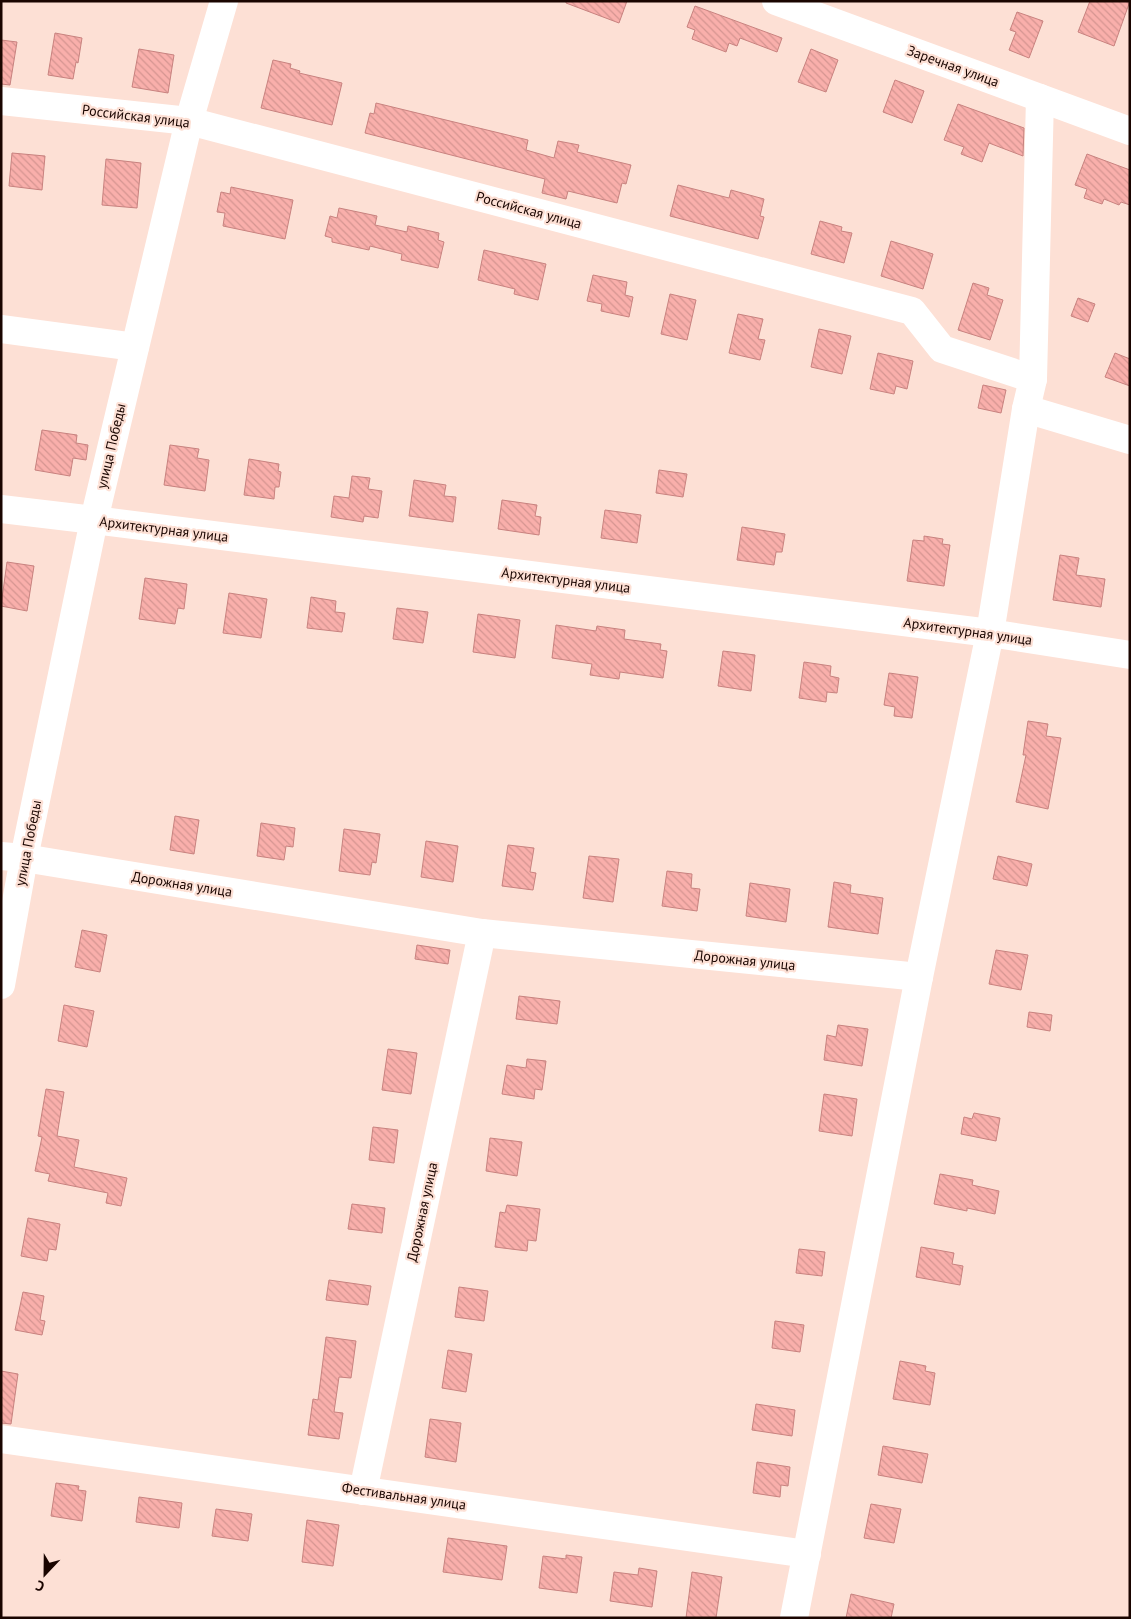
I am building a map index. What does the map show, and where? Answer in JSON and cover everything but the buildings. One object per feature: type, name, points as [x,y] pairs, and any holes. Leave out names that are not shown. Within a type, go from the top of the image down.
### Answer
[{"type":"street","name":"улица Победы","points":[[1,984],[13,857],[189,121],[224,1]]},
{"type":"street","name":"Заречная улица","points":[[776,1],[1130,132]]},
{"type":"street","points":[[794,1618],[919,977],[990,633],[1026,410],[1033,379],[1040,98]]},
{"type":"street","name":"Российская улица","points":[[1,101],[189,121],[912,311],[942,349],[1033,379]]},
{"type":"street","points":[[1,329],[135,347]]},
{"type":"street","points":[[1026,410],[1130,440]]},
{"type":"street","name":"Архитектурная улица","points":[[1,509],[990,633],[1130,655]]},
{"type":"street","name":"Дорожная улица","points":[[13,857],[482,933],[919,977]]},
{"type":"street","name":"Дорожная улица","points":[[363,1490],[482,933]]},
{"type":"street","name":"Фестивальная улица","points":[[1,1439],[807,1554]]}]
